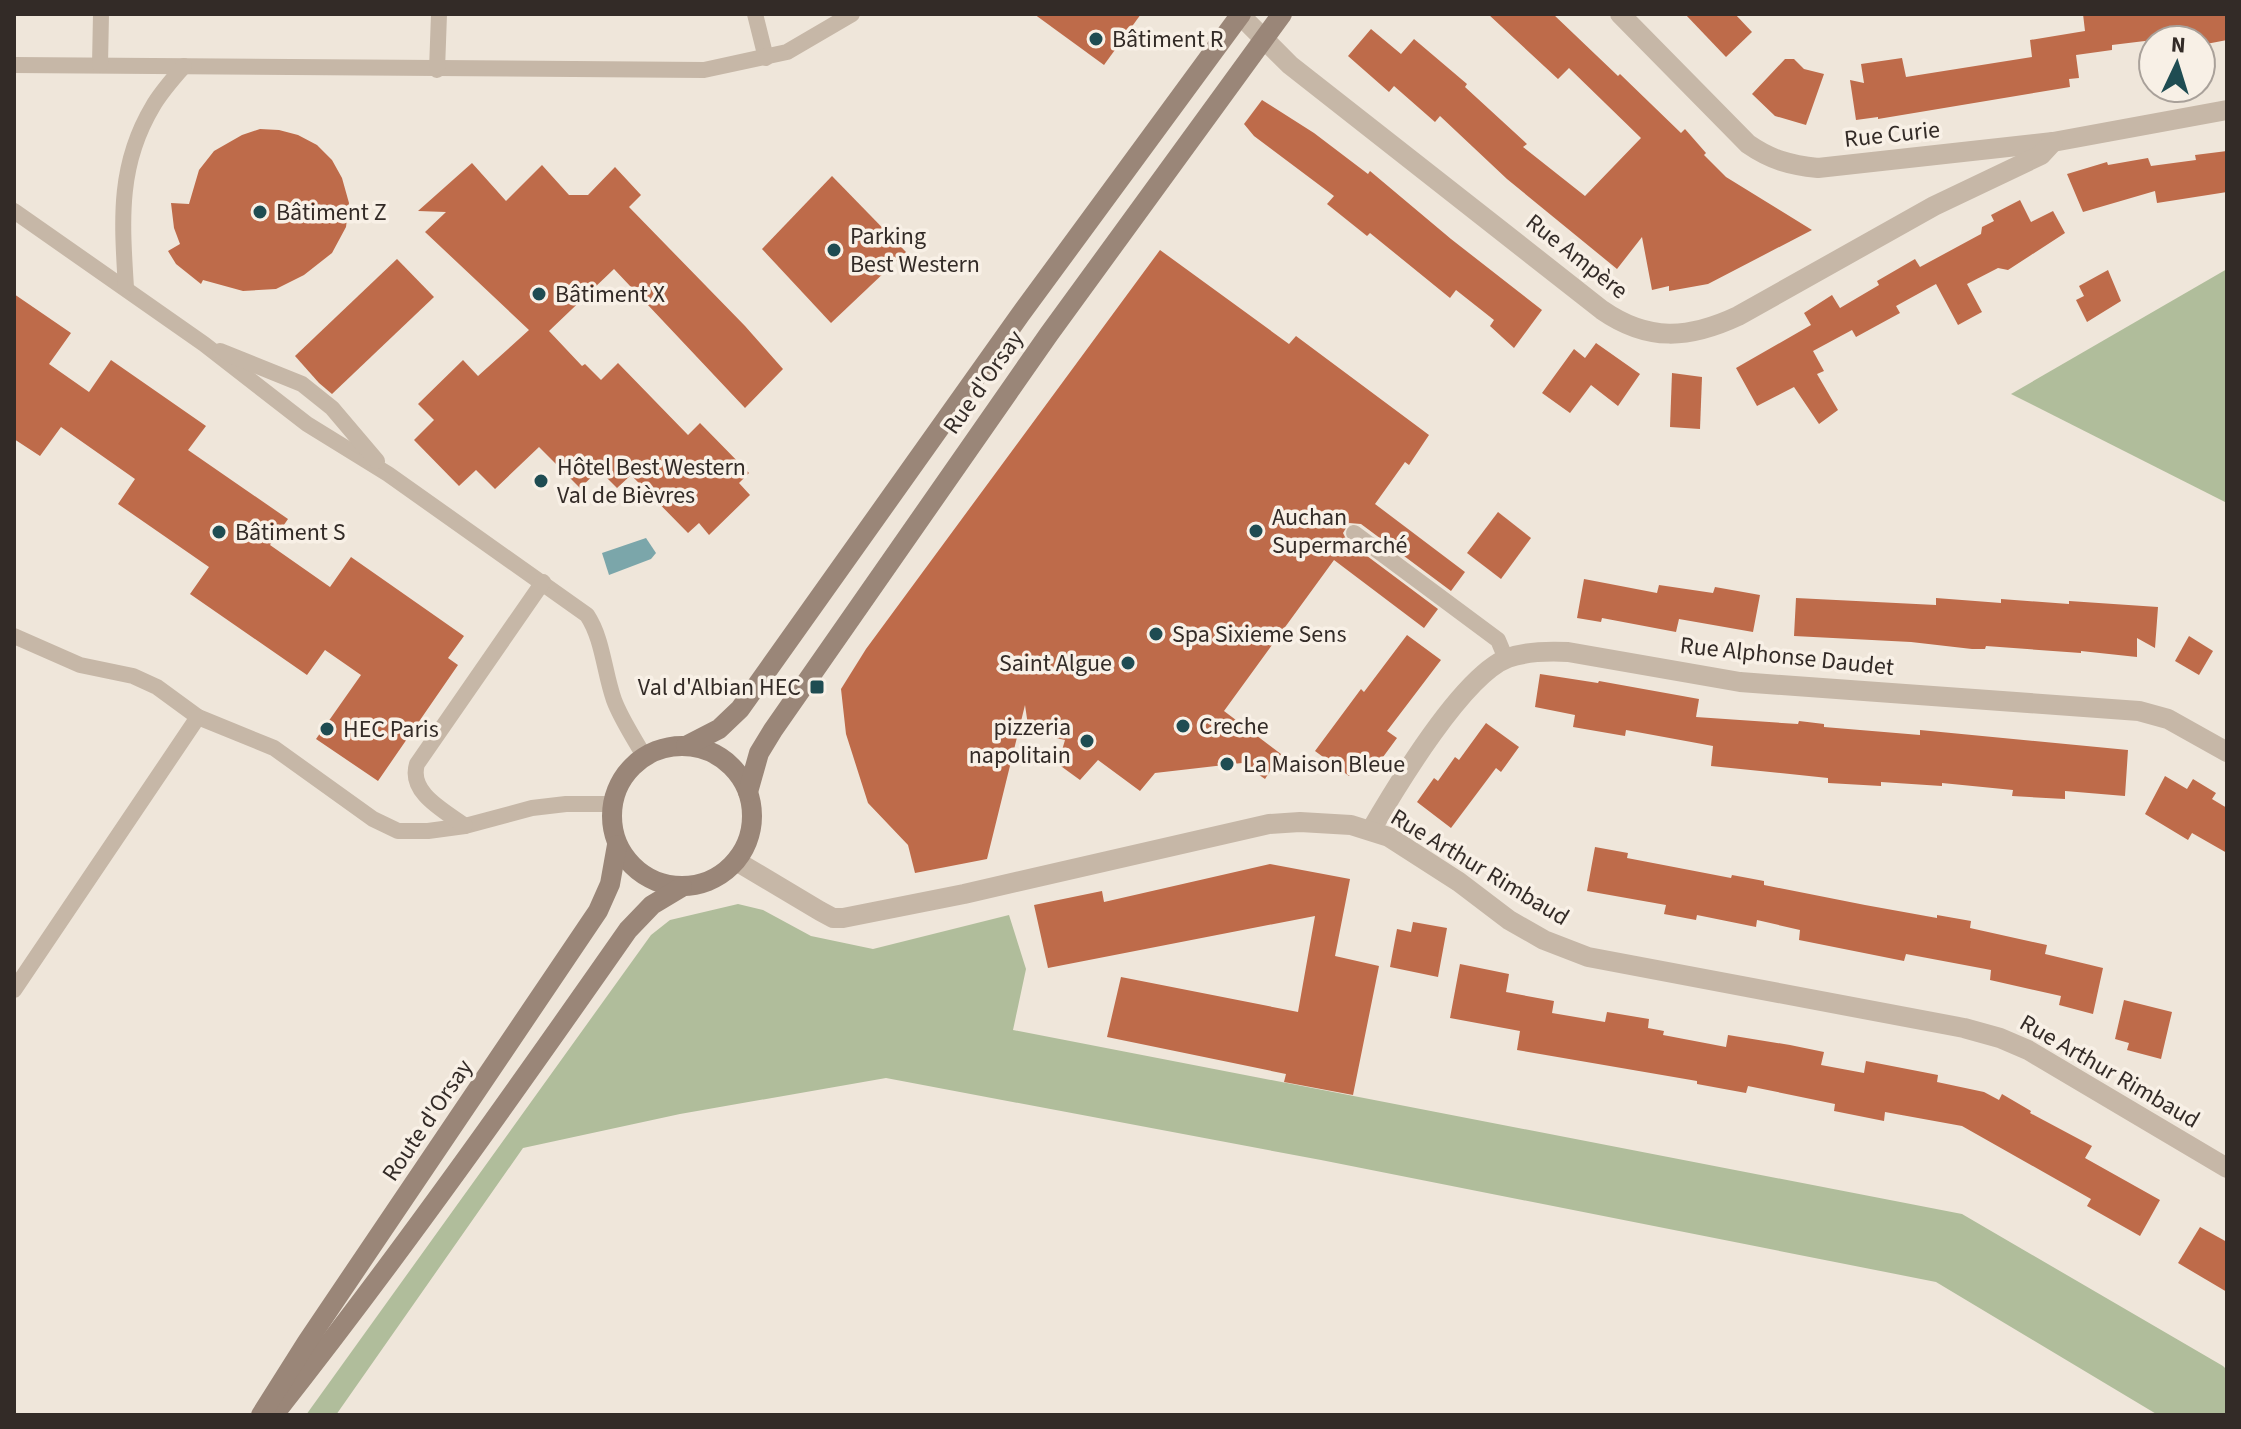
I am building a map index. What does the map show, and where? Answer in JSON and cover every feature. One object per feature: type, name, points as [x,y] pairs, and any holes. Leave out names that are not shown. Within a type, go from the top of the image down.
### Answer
[{"type":"main road","name":"Rue d'Orsay","points":[[686,746],[719,729],[740,709],[1020,315],[1240,14]]},
{"type":"main road","name":"Rue d'Orsay","points":[[748,792],[759,753],[773,730],[1049,334],[1282,14]]},
{"type":"main road","points":[[686,746],[706,750],[724,760],[738,774],[748,792],[752,816],[748,840],[736,861],[721,875],[682,887],[662,884],[628,863],[617,845],[612,825],[612,804],[618,785],[629,769],[644,756],[664,748],[686,746]]},
{"type":"main road","name":"Route d'Orsay","points":[[261,1415],[598,911],[610,884],[617,845]]},
{"type":"main road","points":[[273,1415],[343,1326],[497,1117],[628,930],[652,905],[682,887]]},
{"type":"street","name":"Rue Ampère","points":[[1240,14],[1290,65],[1602,310],[1625,326],[1653,333],[1708,330],[1738,316],[1934,206],[2041,155],[2053,142]]},
{"type":"street","name":"Rue Curie","points":[[1620,14],[1748,144],[1767,157],[1789,165],[1818,168],[2053,142],[2227,110]]},
{"type":"street","name":"Rue Alphonse Daudet","points":[[1371,830],[1468,686],[1506,659],[1548,651],[1740,682],[2139,711],[2168,719],[2227,752]]},
{"type":"street","name":"Rue Arthur Rimbaud","points":[[736,861],[833,918],[843,918],[964,894],[1269,824],[1351,825],[1389,837],[1459,882],[1509,920],[1544,940],[1588,957],[1964,1028],[2000,1038],[2028,1050],[2227,1168]]},
{"type":"lane","points":[[100,65],[101,14]]},
{"type":"lane","points":[[437,70],[439,14]]},
{"type":"lane","points":[[755,14],[766,58]]},
{"type":"lane","points":[[14,65],[704,70],[787,52],[852,14]]},
{"type":"lane","points":[[126,288],[123,216],[128,159],[154,105],[184,66]]},
{"type":"lane","points":[[14,211],[204,344],[307,424],[388,474],[587,615],[596,629],[603,666],[615,703],[644,756]]},
{"type":"lane","points":[[204,344],[302,384],[332,408],[388,474]]},
{"type":"lane","points":[[1354,533],[1498,640],[1506,659]]},
{"type":"lane","points":[[465,826],[419,789],[414,775],[417,764],[543,582]]},
{"type":"lane","points":[[14,636],[80,665],[133,676],[157,687],[198,717],[274,748],[385,826],[398,831],[465,826],[532,808],[612,804]]},
{"type":"lane","points":[[14,990],[198,717]]},
{"type":"green space","points":[[2227,269],[2227,503],[2011,394]]},
{"type":"green space","points":[[738,904],[763,910],[811,936],[873,949],[1009,915],[1026,969],[1013,1030],[1962,1214],[2223,1366],[2227,1370],[2227,1415],[2158,1415],[1936,1282],[1321,1160],[886,1078],[680,1114],[523,1148],[336,1415],[306,1415],[651,935],[670,920]]},
{"type":"water","points":[[646,538],[656,553],[651,559],[609,575],[602,553]]},
{"type":"building","name":"Bâtiment R","points":[[1034,14],[1141,14],[1104,65]]},
{"type":"building","points":[[1488,14],[1553,14],[1681,133],[1685,129],[1706,153],[1704,155],[1726,177],[1812,230],[1708,284],[1669,291],[1669,286],[1652,290],[1642,237],[1617,269],[1507,179],[1440,116],[1435,122],[1394,86],[1389,92],[1348,56],[1371,29],[1401,54],[1414,39],[1467,84],[1465,87],[1527,144],[1523,147],[1585,196],[1641,138],[1569,68],[1558,79]]},
{"type":"building","points":[[1685,14],[1735,14],[1752,32],[1726,57]]},
{"type":"building","points":[[2083,14],[2227,14],[2227,40],[2217,42],[2217,24],[2137,24],[2137,42],[2112,45],[2112,50],[2076,55],[2079,78],[2069,79],[2070,87],[1856,120],[1850,80],[1864,83],[1861,64],[1902,58],[1906,77],[2032,57],[2030,40],[2085,31]]},
{"type":"building","points":[[1785,59],[1794,59],[1804,69],[1824,74],[1806,125],[1775,116],[1752,94]]},
{"type":"building","points":[[1262,100],[1314,133],[1368,174],[1370,171],[1542,310],[1514,348],[1490,326],[1494,320],[1456,290],[1450,298],[1370,233],[1367,236],[1327,204],[1334,196],[1254,136],[1244,124]]},
{"type":"building","name":"Bâtiment Z","points":[[260,129],[298,135],[317,145],[332,160],[342,178],[349,203],[346,227],[332,253],[304,275],[276,289],[243,291],[203,280],[201,284],[176,264],[168,251],[180,244],[174,228],[171,203],[189,204],[199,170],[214,151]]},
{"type":"building","points":[[2227,151],[2227,192],[2157,203],[2155,191],[2083,212],[2067,174],[2107,162],[2108,165],[2148,158],[2151,166],[2196,160],[2195,155]]},
{"type":"building","points":[[472,163],[506,201],[542,165],[569,195],[588,195],[615,167],[641,195],[629,207],[783,369],[745,408],[614,269],[549,331],[582,366],[585,364],[601,380],[618,363],[688,435],[700,423],[749,473],[739,483],[750,495],[709,535],[699,523],[688,533],[631,475],[617,488],[599,470],[580,488],[539,447],[495,489],[476,470],[459,486],[414,440],[434,420],[418,404],[463,360],[478,376],[529,330],[425,232],[446,212],[418,211]]},
{"type":"building","name":"Parking Best Western","points":[[832,176],[906,252],[831,323],[762,249]]},
{"type":"building","points":[[2020,200],[2031,222],[2053,211],[2065,233],[2008,270],[1998,268],[1967,284],[1982,312],[1958,325],[1936,284],[1896,306],[1900,313],[1856,337],[1852,330],[1813,351],[1824,371],[1817,374],[1838,410],[1819,424],[1794,387],[1757,406],[1736,368],[1811,325],[1804,313],[1832,295],[1840,308],[1915,259],[1920,267],[1981,234],[1982,227],[1994,221],[1991,215]]},
{"type":"building","points":[[1160,250],[1289,344],[1296,336],[1429,435],[1409,465],[1405,462],[1375,504],[1465,572],[1451,591],[1361,524],[1349,523],[1343,533],[1347,541],[1438,609],[1424,628],[1334,560],[1224,711],[1281,754],[1265,779],[1242,763],[1155,773],[1140,791],[1098,760],[1080,780],[1058,764],[1065,740],[1029,732],[1025,705],[987,859],[915,873],[908,845],[868,803],[846,734],[841,689],[866,649]]},
{"type":"building","points":[[397,259],[434,297],[332,394],[295,356]]},
{"type":"building","points":[[2108,270],[2121,301],[2087,322],[2076,300],[2084,296],[2079,286]]},
{"type":"building","name":"Bâtiment S","points":[[14,294],[71,333],[49,364],[89,392],[111,360],[206,426],[188,450],[288,519],[270,545],[330,587],[351,557],[464,636],[448,658],[458,665],[378,781],[316,739],[361,675],[325,650],[307,675],[190,594],[209,567],[118,504],[135,479],[61,427],[40,456],[14,439]]},
{"type":"building","points":[[1596,343],[1640,374],[1618,406],[1591,385],[1570,413],[1542,393],[1574,349],[1585,358]]},
{"type":"building","points":[[1672,373],[1702,377],[1700,429],[1670,427]]},
{"type":"building","points":[[1498,512],[1531,538],[1501,579],[1467,553]]},
{"type":"building","points":[[1584,579],[1657,593],[1659,585],[1713,593],[1715,587],[1760,595],[1753,632],[1679,619],[1676,632],[1602,618],[1601,622],[1577,618]]},
{"type":"building","points":[[1796,598],[1936,605],[1936,598],[2001,603],[2001,599],[2158,607],[2155,648],[2137,638],[2137,657],[2081,651],[1986,646],[1985,649],[1972,649],[1911,642],[1794,636]]},
{"type":"building","points":[[1407,635],[1441,660],[1387,731],[1397,738],[1372,772],[1359,762],[1349,776],[1315,751],[1361,689],[1364,692]]},
{"type":"building","points":[[2189,636],[2213,651],[2199,675],[2175,661]]},
{"type":"building","points":[[1540,674],[1699,699],[1696,717],[1798,724],[1799,721],[1824,724],[1824,727],[1920,735],[1920,730],[2128,750],[2125,796],[2065,791],[2065,799],[2012,796],[2013,790],[1942,783],[1942,786],[1881,782],[1881,786],[1828,783],[1828,778],[1711,766],[1713,746],[1626,730],[1625,736],[1573,727],[1575,715],[1535,707]]},
{"type":"building","points":[[1486,723],[1519,747],[1501,772],[1496,768],[1451,828],[1417,802],[1434,778],[1438,781],[1455,757],[1459,760]]},
{"type":"building","points":[[2165,776],[2187,789],[2193,779],[2216,793],[2212,799],[2227,808],[2227,853],[2192,833],[2188,840],[2145,814]]},
{"type":"building","points":[[1595,847],[1628,853],[1627,858],[1731,878],[1732,875],[1764,881],[1764,885],[1865,905],[1971,921],[1970,928],[2047,945],[2045,954],[2103,968],[2093,1014],[2059,1005],[2061,996],[1990,980],[1991,970],[1906,954],[1904,961],[1799,940],[1800,930],[1757,920],[1756,927],[1697,915],[1696,920],[1664,914],[1666,905],[1587,891]]},
{"type":"building","points":[[1270,864],[1350,879],[1335,956],[1379,966],[1353,1095],[1284,1082],[1286,1074],[1107,1037],[1121,977],[1298,1012],[1315,916],[1048,968],[1034,905],[1102,891],[1104,902]]},
{"type":"building","points":[[1413,922],[1447,928],[1438,977],[1390,967],[1397,929],[1411,932]]},
{"type":"building","points":[[1460,964],[1509,974],[1506,992],[1554,1001],[1552,1013],[1605,1022],[1607,1012],[1649,1019],[1648,1028],[1664,1031],[1663,1035],[1726,1047],[1728,1035],[1790,1045],[1824,1052],[1821,1065],[1864,1073],[1866,1061],[1938,1075],[1937,1082],[1984,1092],[1999,1100],[2002,1094],[2030,1113],[2092,1146],[2085,1158],[2160,1200],[2140,1236],[2087,1206],[2091,1199],[1962,1126],[1885,1112],[1884,1121],[1834,1111],[1835,1104],[1748,1086],[1746,1093],[1697,1084],[1697,1081],[1517,1050],[1520,1031],[1450,1018]]},
{"type":"building","points":[[2124,1000],[2172,1012],[2161,1059],[2127,1050],[2129,1043],[2115,1039]]},
{"type":"building","points":[[2200,1227],[2227,1242],[2227,1292],[2178,1263]]},
{"type":"place","name":"Bâtiment R","points":[[1096,39]]},
{"type":"place","name":"Bâtiment Z","points":[[260,212]]},
{"type":"place","name":"Parking Best Western","points":[[834,250]]},
{"type":"place","name":"Bâtiment X","points":[[539,294]]},
{"type":"place","name":"Hôtel Best Western Val de Bièvres","points":[[541,481]]},
{"type":"place","name":"Auchan Supermarché","points":[[1256,531]]},
{"type":"place","name":"Bâtiment S","points":[[219,532]]},
{"type":"place","name":"Spa Sixieme Sens","points":[[1156,634]]},
{"type":"place","name":"Saint Algue","points":[[1128,663]]},
{"type":"place","name":"Val d'Albian HEC","points":[[817,687]]},
{"type":"place","name":"Creche","points":[[1183,726]]},
{"type":"place","name":"HEC Paris","points":[[327,729]]},
{"type":"place","name":"pizzeria napolitain","points":[[1087,741]]},
{"type":"place","name":"La Maison Bleue","points":[[1227,764]]}]
